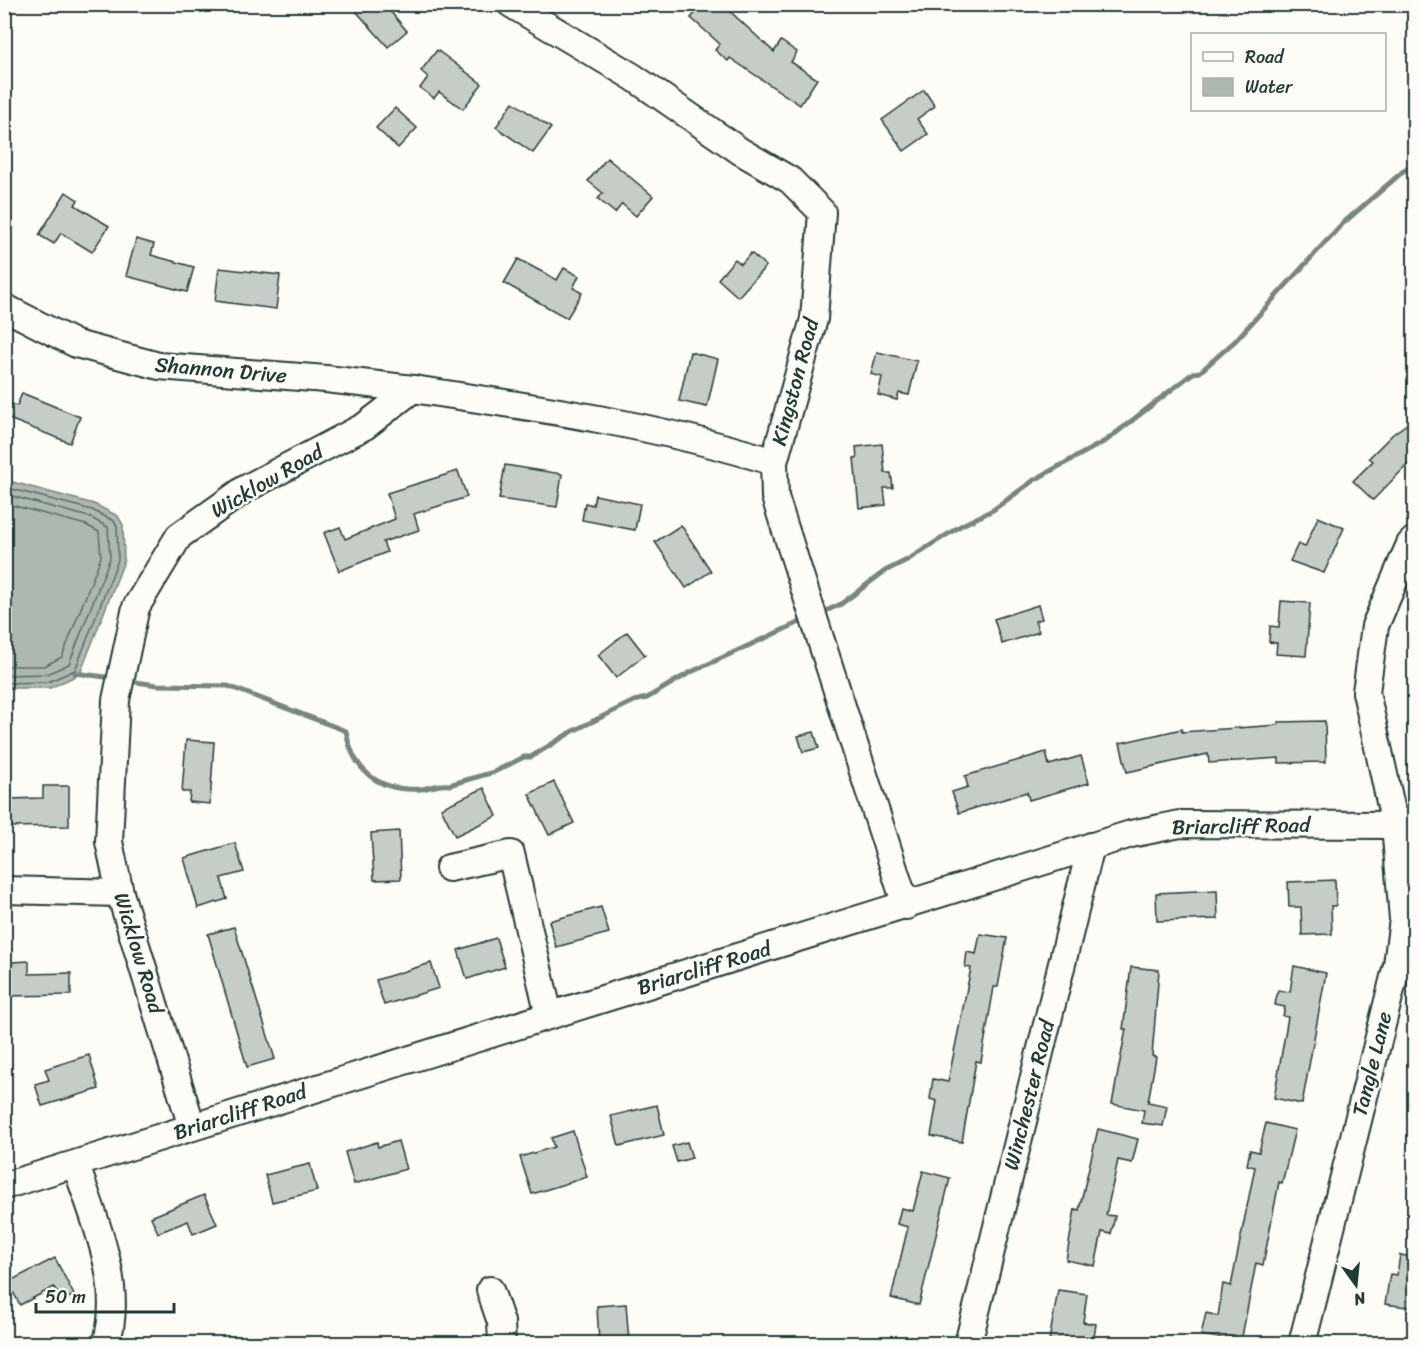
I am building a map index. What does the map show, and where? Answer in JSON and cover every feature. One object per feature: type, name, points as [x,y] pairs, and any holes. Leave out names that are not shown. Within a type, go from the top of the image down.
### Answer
[{"type":"street","name":"Kingston Road","points":[[526,8],[633,77],[740,151],[790,180],[822,212],[814,319],[774,462],[776,497],[906,906]]},
{"type":"street","name":"Shannon Drive","points":[[4,307],[76,344],[159,366],[326,379],[413,389]]},
{"type":"street","points":[[413,389],[536,407],[627,425],[734,449],[774,462]]},
{"type":"street","name":"Wicklow Road","points":[[192,1127],[120,893],[109,843],[116,700],[136,607],[179,536],[245,489],[365,426],[413,389]]},
{"type":"street","name":"Tangle Lane","points":[[1302,1344],[1397,965],[1403,919],[1405,823],[1366,692],[1375,626],[1410,544],[1414,540]]},
{"type":"street","name":"Briarcliff Road","points":[[4,1186],[1131,834],[1180,824],[1405,823]]},
{"type":"street","name":"Winchester Road","points":[[968,1344],[1091,846]]},
{"type":"street","points":[[448,868],[512,854],[549,1015]]},
{"type":"street","points":[[4,890],[120,893]]},
{"type":"street","points":[[76,1165],[109,1267],[112,1324],[106,1344]]},
{"type":"street","points":[[490,1290],[501,1322],[502,1344]]},
{"type":"water","points":[[5,480],[94,504],[118,516],[123,525],[124,561],[80,674],[50,688],[5,688]]},
{"type":"building","points":[[364,4],[384,4],[407,31],[388,47],[356,11]]},
{"type":"building","points":[[703,4],[722,4],[774,52],[781,41],[797,52],[791,62],[817,79],[800,105],[730,58],[728,61],[715,50],[720,44],[691,18]]},
{"type":"building","points":[[437,50],[482,84],[463,109],[439,92],[434,98],[420,88],[428,77],[421,71]]},
{"type":"building","points":[[924,90],[935,106],[917,119],[928,134],[904,151],[882,120]]},
{"type":"building","points":[[513,102],[551,128],[533,153],[496,127]]},
{"type":"building","points":[[395,108],[417,128],[398,148],[376,128]]},
{"type":"building","points":[[607,158],[653,196],[636,216],[622,204],[615,213],[598,199],[603,193],[588,181]]},
{"type":"building","points":[[66,192],[78,200],[75,205],[109,226],[92,252],[61,233],[54,244],[39,235]]},
{"type":"building","points":[[136,239],[154,244],[151,255],[194,267],[187,292],[126,276]]},
{"type":"building","points":[[751,253],[766,266],[738,297],[718,279],[735,259],[741,264]]},
{"type":"building","points":[[518,259],[557,280],[564,268],[579,276],[573,288],[582,293],[567,318],[504,283]]},
{"type":"building","points":[[219,268],[280,275],[276,309],[215,301]]},
{"type":"building","points":[[690,352],[718,359],[707,407],[679,401]]},
{"type":"building","points":[[877,352],[917,361],[909,395],[899,393],[897,400],[878,395],[882,377],[871,374]]},
{"type":"building","points":[[22,393],[80,417],[70,443],[4,417],[4,401],[17,406]]},
{"type":"building","points":[[1414,419],[1414,458],[1373,500],[1353,481],[1373,461],[1369,458],[1393,434]]},
{"type":"building","points":[[882,444],[885,473],[891,473],[893,488],[884,488],[886,505],[859,508],[854,458],[857,458],[856,447]]},
{"type":"building","points":[[505,465],[562,474],[557,507],[499,499]]},
{"type":"building","points":[[458,471],[467,497],[414,514],[419,530],[383,542],[387,552],[339,571],[324,533],[340,527],[345,539],[395,519],[387,493]]},
{"type":"building","points":[[595,495],[640,504],[635,530],[582,520],[585,503],[593,505]]},
{"type":"building","points":[[1318,517],[1344,528],[1324,573],[1290,561],[1298,544],[1305,547]]},
{"type":"building","points":[[681,525],[711,571],[686,588],[655,542]]},
{"type":"building","points":[[1281,601],[1310,603],[1306,656],[1276,654],[1277,643],[1269,642],[1270,626],[1279,627]]},
{"type":"building","points":[[1038,605],[1042,619],[1035,621],[1039,632],[1002,644],[994,619]]},
{"type":"building","points":[[627,632],[645,655],[616,678],[598,655]]},
{"type":"building","points":[[1325,721],[1326,762],[1279,763],[1279,758],[1209,763],[1208,754],[1127,772],[1120,743],[1182,729],[1182,732],[1278,725],[1278,722]]},
{"type":"building","points":[[814,732],[819,748],[803,752],[798,736]]},
{"type":"building","points":[[186,740],[214,742],[210,804],[189,802],[190,792],[182,792]]},
{"type":"building","points":[[1046,752],[1049,765],[1081,756],[1089,783],[1029,800],[1027,792],[959,813],[952,792],[968,787],[965,776]]},
{"type":"building","points":[[554,782],[574,823],[549,835],[529,794]]},
{"type":"building","points":[[43,786],[69,786],[69,826],[8,827],[8,799],[43,798]]},
{"type":"building","points":[[484,788],[497,816],[455,836],[441,808]]},
{"type":"building","points":[[399,831],[401,879],[374,880],[371,833]]},
{"type":"building","points":[[235,843],[244,872],[221,878],[227,899],[198,908],[184,858]]},
{"type":"building","points":[[1335,880],[1336,906],[1331,906],[1332,934],[1302,935],[1301,907],[1289,907],[1288,882]]},
{"type":"building","points":[[1217,890],[1218,919],[1157,921],[1156,893]]},
{"type":"building","points":[[601,907],[609,933],[556,947],[549,921]]},
{"type":"building","points":[[234,927],[275,1059],[247,1067],[208,934]]},
{"type":"building","points":[[980,934],[1007,938],[998,987],[994,987],[981,1062],[976,1061],[962,1142],[931,1136],[937,1101],[930,1099],[933,1079],[948,1082],[971,968],[965,967],[967,952],[976,954]]},
{"type":"building","points":[[496,938],[505,967],[467,979],[458,950]]},
{"type":"building","points":[[29,961],[29,974],[71,973],[71,995],[4,996],[4,968],[12,968],[12,962]]},
{"type":"building","points":[[431,963],[439,988],[384,1005],[376,980]]},
{"type":"building","points":[[1294,966],[1326,973],[1302,1104],[1274,1098],[1288,1017],[1283,1016],[1285,1007],[1275,1005],[1278,990],[1290,992]]},
{"type":"building","points":[[1131,967],[1159,970],[1152,1056],[1156,1057],[1148,1102],[1167,1106],[1163,1126],[1142,1123],[1144,1110],[1112,1104],[1126,1029],[1123,1029]]},
{"type":"building","points":[[89,1055],[99,1089],[42,1106],[35,1084],[49,1080],[45,1069]]},
{"type":"building","points":[[657,1105],[664,1135],[619,1146],[611,1116]]},
{"type":"building","points":[[1266,1123],[1295,1130],[1282,1183],[1279,1182],[1263,1265],[1256,1263],[1241,1342],[1201,1335],[1206,1313],[1218,1316],[1223,1284],[1231,1286],[1255,1167],[1247,1165],[1250,1150],[1259,1152]]},
{"type":"building","points":[[1098,1129],[1138,1139],[1132,1163],[1118,1160],[1106,1215],[1115,1216],[1111,1234],[1102,1232],[1095,1266],[1066,1260],[1075,1209],[1079,1210]]},
{"type":"building","points":[[573,1131],[587,1177],[532,1194],[520,1157],[554,1147],[551,1138]]},
{"type":"building","points":[[398,1141],[406,1169],[354,1184],[345,1152],[377,1142],[378,1147]]},
{"type":"building","points":[[687,1142],[692,1158],[677,1162],[672,1146]]},
{"type":"building","points":[[310,1164],[317,1191],[272,1202],[265,1175]]},
{"type":"building","points":[[923,1171],[950,1178],[919,1305],[891,1298],[908,1227],[897,1224],[901,1208],[913,1211]]},
{"type":"building","points":[[204,1195],[217,1224],[193,1234],[188,1221],[158,1233],[151,1217]]},
{"type":"building","points":[[1400,1255],[1414,1257],[1414,1308],[1385,1304],[1390,1274],[1397,1275]]},
{"type":"building","points":[[55,1258],[74,1295],[62,1301],[54,1287],[20,1305],[8,1282]]},
{"type":"building","points":[[1058,1290],[1087,1294],[1083,1322],[1096,1324],[1093,1344],[1049,1341]]},
{"type":"building","points":[[626,1304],[629,1342],[599,1344],[597,1306]]},
{"type":"waterway","points":[[828,610],[841,604],[885,571],[909,559],[962,525],[993,510],[1034,480],[1107,440],[1193,373],[1200,372],[1235,341],[1341,225],[1414,162]]},
{"type":"waterway","points":[[129,681],[157,685],[228,686],[346,731],[355,758],[371,776],[393,787],[421,789],[449,785],[494,772],[524,757],[531,757],[573,731],[634,701],[647,698],[689,673],[800,622]]},
{"type":"waterway","points":[[75,673],[113,678]]}]
